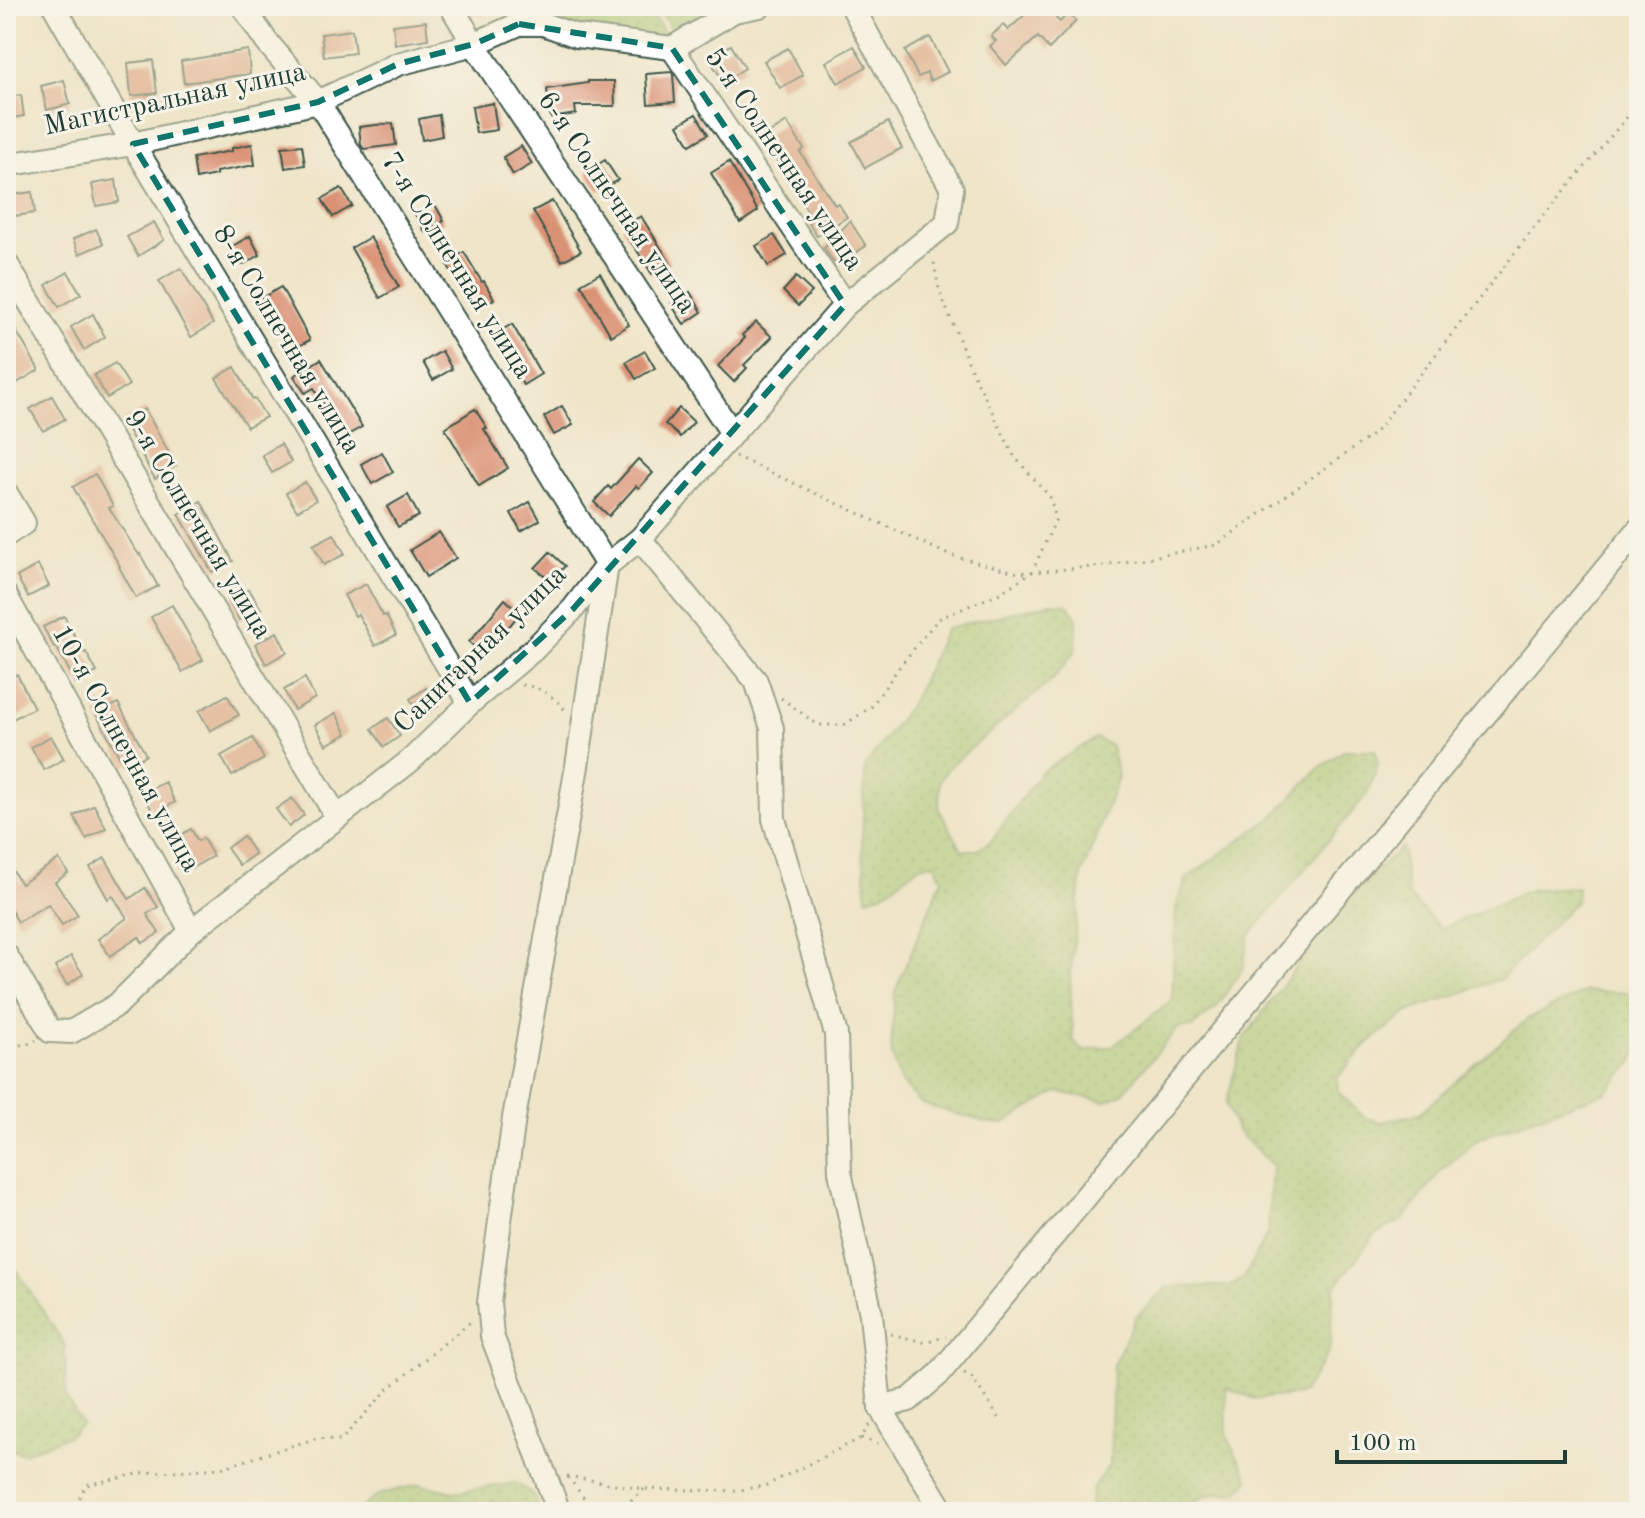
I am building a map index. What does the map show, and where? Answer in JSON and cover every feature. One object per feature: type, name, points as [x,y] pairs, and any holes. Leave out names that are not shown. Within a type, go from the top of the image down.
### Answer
[{"type":"street","name":"8-я Солнечная улица","points":[[54,6],[133,144],[470,703]]},
{"type":"street","name":"7-я Солнечная улица","points":[[243,6],[266,41],[318,102],[607,565]]},
{"type":"street","name":"6-я Солнечная улица","points":[[451,6],[726,439]]},
{"type":"street","points":[[672,48],[734,11],[760,6]]},
{"type":"street","name":"Санитарная улица","points":[[50,1031],[71,1032],[117,1005],[191,931],[410,761],[470,703],[543,640],[573,609],[607,565],[640,539],[845,305],[947,223],[952,189],[852,6]]},
{"type":"street","name":"Магистральная улица","points":[[6,165],[133,144],[318,102],[398,64],[474,44],[522,15],[577,36],[672,48]]},
{"type":"street","name":"5-я Солнечная улица","points":[[672,48],[845,305]]},
{"type":"street","name":"9-я Солнечная улица","points":[[6,263],[337,817]]},
{"type":"street","points":[[6,493],[24,523],[6,535]]},
{"type":"street","points":[[880,1407],[909,1400],[938,1375],[1639,529]]},
{"type":"street","points":[[640,539],[756,681],[772,728],[774,819],[836,1034],[840,1172],[871,1314],[880,1407],[943,1512]]},
{"type":"street","points":[[559,1512],[492,1336],[489,1302],[514,1118],[577,766],[607,565]]},
{"type":"street","name":"10-я Солнечная улица","points":[[6,596],[191,931]]},
{"type":"street","points":[[6,955],[50,1031]]},
{"type":"path","points":[[726,439],[739,458],[949,555],[1019,573],[1104,566],[1216,545],[1375,433],[1545,214],[1639,103]]},
{"type":"path","points":[[781,698],[818,725],[844,725],[871,707],[938,619],[1000,593],[1032,572],[1056,519],[1050,497],[1014,456],[971,369],[939,290],[929,237]]},
{"type":"path","points":[[517,684],[544,691],[572,719]]},
{"type":"path","points":[[6,1028],[16,1032],[13,1046],[32,1043],[50,1031]]},
{"type":"path","points":[[72,1512],[86,1485],[142,1473],[221,1468],[317,1438],[341,1440],[388,1389],[473,1320],[489,1302]]},
{"type":"path","points":[[892,1335],[923,1342],[951,1335]]},
{"type":"path","points":[[938,1375],[953,1370],[971,1376],[999,1418]]},
{"type":"path","points":[[567,1476],[644,1489],[735,1491],[767,1485],[861,1438],[880,1407]]},
{"type":"path","points":[[619,1512],[644,1489]]},
{"type":"path","points":[[6,1508],[13,1512]]},
{"type":"highlighted area","points":[[519,24],[672,48],[845,305],[573,609],[470,703],[133,144],[318,102],[398,64],[474,44]]},
{"type":"green space","points":[[537,6],[647,6],[669,40],[576,30],[550,20]]},
{"type":"green space","points":[[656,6],[727,6],[675,35]]},
{"type":"green space","points":[[1053,603],[1067,604],[1077,618],[1075,651],[1054,678],[949,767],[940,780],[939,809],[962,850],[977,850],[991,841],[1041,772],[1096,738],[1111,746],[1118,777],[1082,874],[1070,976],[1073,1040],[1083,1051],[1113,1046],[1172,1001],[1176,906],[1187,878],[1274,816],[1318,769],[1345,750],[1375,750],[1378,765],[1367,794],[1249,936],[1243,967],[1217,1007],[1192,1027],[1178,1028],[1121,1095],[1106,1101],[1057,1092],[1003,1124],[989,1123],[922,1104],[900,1081],[891,1051],[895,991],[942,879],[935,863],[920,866],[882,894],[867,898],[862,844],[865,767],[913,700],[946,628]]},
{"type":"green space","points":[[1402,847],[1408,895],[1441,929],[1532,889],[1577,887],[1576,901],[1501,979],[1410,1011],[1368,1043],[1337,1078],[1340,1094],[1365,1118],[1382,1122],[1420,1113],[1527,1019],[1586,991],[1635,993],[1639,1002],[1639,1048],[1633,1062],[1606,1092],[1477,1139],[1441,1171],[1403,1220],[1375,1234],[1334,1288],[1329,1352],[1302,1394],[1255,1399],[1226,1388],[1227,1436],[1249,1480],[1238,1492],[1207,1495],[1176,1512],[1101,1512],[1090,1504],[1093,1487],[1110,1464],[1113,1365],[1136,1317],[1168,1287],[1231,1286],[1244,1278],[1268,1232],[1272,1165],[1237,1131],[1226,1104],[1243,1040],[1345,899]]},
{"type":"green space","points":[[6,1269],[16,1270],[65,1345],[66,1398],[82,1424],[70,1435],[24,1453],[6,1449]]},
{"type":"green space","points":[[516,1483],[532,1494],[542,1512],[356,1512],[378,1495],[419,1484],[454,1492]]},
{"type":"building","points":[[1022,6],[1044,6],[1060,22],[1068,13],[1076,21],[1049,49],[1038,37],[1006,65],[990,46],[996,41],[991,36],[1003,25],[1008,30],[1028,12]]},
{"type":"building","points":[[426,21],[428,39],[395,44],[393,25]]},
{"type":"building","points":[[352,30],[355,53],[324,57],[321,34]]},
{"type":"building","points":[[930,37],[948,72],[930,81],[927,73],[918,77],[905,51]]},
{"type":"building","points":[[731,45],[745,68],[724,82],[709,59]]},
{"type":"building","points":[[854,46],[866,67],[838,83],[826,62]]},
{"type":"building","points":[[788,48],[803,75],[780,88],[764,61]]},
{"type":"building","points":[[248,50],[250,74],[184,83],[181,61]]},
{"type":"building","points":[[153,60],[157,93],[131,96],[128,63]]},
{"type":"building","points":[[672,72],[675,102],[648,104],[646,74]]},
{"type":"building","points":[[64,80],[70,104],[47,110],[41,86]]},
{"type":"building","points":[[588,81],[614,81],[615,106],[575,106],[576,114],[551,118],[547,89]]},
{"type":"building","points":[[21,95],[24,116],[6,119],[6,97]]},
{"type":"building","points":[[493,103],[497,130],[476,133],[472,107]]},
{"type":"building","points":[[696,114],[708,134],[690,145],[678,125]]},
{"type":"building","points":[[439,115],[442,136],[422,140],[419,119]]},
{"type":"building","points":[[787,122],[804,149],[800,152],[835,205],[838,203],[847,217],[817,236],[808,222],[813,219],[762,138]]},
{"type":"building","points":[[888,122],[902,148],[865,168],[851,142]]},
{"type":"building","points":[[393,123],[396,145],[364,149],[359,127]]},
{"type":"building","points":[[252,144],[255,165],[196,179],[193,158]]},
{"type":"building","points":[[302,145],[305,165],[285,168],[282,147]]},
{"type":"building","points":[[521,146],[532,164],[513,175],[503,157]]},
{"type":"building","points":[[605,160],[618,180],[599,191],[587,171]]},
{"type":"building","points":[[729,162],[758,211],[740,223],[711,173]]},
{"type":"building","points":[[116,180],[119,202],[96,206],[92,184]]},
{"type":"building","points":[[341,188],[352,206],[333,217],[322,199]]},
{"type":"building","points":[[32,192],[35,213],[15,216],[12,195]]},
{"type":"building","points":[[552,201],[581,251],[562,261],[533,211]]},
{"type":"building","points":[[434,203],[444,221],[425,232],[415,214]]},
{"type":"building","points":[[641,216],[670,263],[652,274],[622,227]]},
{"type":"building","points":[[850,221],[866,246],[836,266],[824,248]]},
{"type":"building","points":[[154,222],[164,240],[138,256],[127,237]]},
{"type":"building","points":[[96,229],[103,244],[79,254],[73,239]]},
{"type":"building","points":[[774,235],[787,255],[768,266],[756,246]]},
{"type":"building","points":[[250,236],[260,255],[242,265],[231,247]]},
{"type":"building","points":[[370,237],[399,287],[380,298],[351,248]]},
{"type":"building","points":[[464,252],[494,299],[476,310],[446,262]]},
{"type":"building","points":[[181,268],[213,324],[191,337],[159,281]]},
{"type":"building","points":[[68,272],[81,294],[59,307],[46,285]]},
{"type":"building","points":[[600,273],[629,325],[611,336],[581,284]]},
{"type":"building","points":[[796,277],[812,292],[798,306],[783,291]]},
{"type":"building","points":[[281,287],[310,340],[291,350],[262,298]]},
{"type":"building","points":[[690,292],[702,312],[684,324],[671,304]]},
{"type":"building","points":[[6,313],[39,370],[17,383],[6,364]]},
{"type":"building","points":[[93,314],[105,337],[84,350],[71,327]]},
{"type":"building","points":[[756,322],[772,337],[744,365],[747,368],[734,382],[718,366]]},
{"type":"building","points":[[512,324],[541,374],[523,385],[494,335]]},
{"type":"building","points":[[442,351],[452,369],[433,380],[423,362]]},
{"type":"building","points":[[645,351],[655,368],[636,379],[626,362]]},
{"type":"building","points":[[321,359],[362,427],[344,437],[314,388],[305,393],[294,376]]},
{"type":"building","points":[[115,363],[129,385],[107,398],[94,375]]},
{"type":"building","points":[[235,367],[266,417],[247,427],[216,378]]},
{"type":"building","points":[[52,396],[65,419],[43,431],[30,409]]},
{"type":"building","points":[[562,406],[573,425],[554,435],[544,417]]},
{"type":"building","points":[[679,408],[694,422],[680,437],[665,424]]},
{"type":"building","points":[[145,409],[176,466],[155,479],[123,421]]},
{"type":"building","points":[[475,409],[508,468],[479,486],[445,428]]},
{"type":"building","points":[[281,444],[291,462],[272,473],[262,455]]},
{"type":"building","points":[[382,452],[393,472],[372,484],[361,464]]},
{"type":"building","points":[[638,459],[653,473],[639,488],[636,486],[609,516],[594,502],[608,486],[611,489]]},
{"type":"building","points":[[95,474],[113,506],[109,508],[158,586],[136,598],[73,487]]},
{"type":"building","points":[[305,482],[316,500],[297,511],[286,493]]},
{"type":"building","points":[[408,495],[419,516],[398,527],[387,507]]},
{"type":"building","points":[[201,501],[233,561],[212,572],[179,514]]},
{"type":"building","points":[[530,502],[540,520],[521,531],[511,513]]},
{"type":"building","points":[[439,532],[456,558],[426,577],[410,550]]},
{"type":"building","points":[[334,534],[345,554],[324,565],[313,545]]},
{"type":"building","points":[[550,552],[565,566],[551,581],[535,568]]},
{"type":"building","points":[[38,565],[49,586],[28,597],[17,577]]},
{"type":"building","points":[[366,584],[396,635],[375,646],[344,595]]},
{"type":"building","points":[[249,589],[261,609],[239,620],[228,600]]},
{"type":"building","points":[[505,599],[520,613],[485,656],[469,642]]},
{"type":"building","points":[[172,605],[203,660],[182,672],[151,617]]},
{"type":"building","points":[[64,616],[97,672],[76,683],[43,627]]},
{"type":"building","points":[[277,632],[287,652],[266,664],[255,644]]},
{"type":"building","points":[[17,674],[34,708],[11,720],[6,711],[6,680]]},
{"type":"building","points":[[305,678],[315,698],[294,710],[284,690]]},
{"type":"building","points":[[426,688],[438,706],[422,717],[410,699]]},
{"type":"building","points":[[227,695],[239,715],[210,731],[199,711]]},
{"type":"building","points":[[118,703],[146,755],[125,767],[96,714]]},
{"type":"building","points":[[336,713],[347,734],[326,745],[315,725]]},
{"type":"building","points":[[388,718],[400,736],[384,747],[372,729]]},
{"type":"building","points":[[51,736],[64,759],[44,770],[31,747]]},
{"type":"building","points":[[253,738],[264,759],[232,776],[221,756]]},
{"type":"building","points":[[165,782],[175,802],[154,814],[143,793]]},
{"type":"building","points":[[292,798],[304,815],[289,827],[276,809]]},
{"type":"building","points":[[94,805],[106,828],[86,839],[74,816]]},
{"type":"building","points":[[191,829],[198,841],[203,838],[213,856],[192,868],[185,856],[181,858],[171,841]]},
{"type":"building","points":[[243,836],[255,854],[239,865],[227,848]]},
{"type":"building","points":[[105,858],[129,899],[145,888],[158,907],[147,914],[159,933],[143,943],[139,937],[110,956],[98,939],[127,918],[113,896],[108,899],[90,867]]},
{"type":"building","points":[[59,859],[68,873],[55,882],[78,915],[62,925],[48,904],[18,922],[6,902],[6,860],[21,884]]},
{"type":"building","points":[[71,956],[83,974],[67,985],[55,967]]}]
